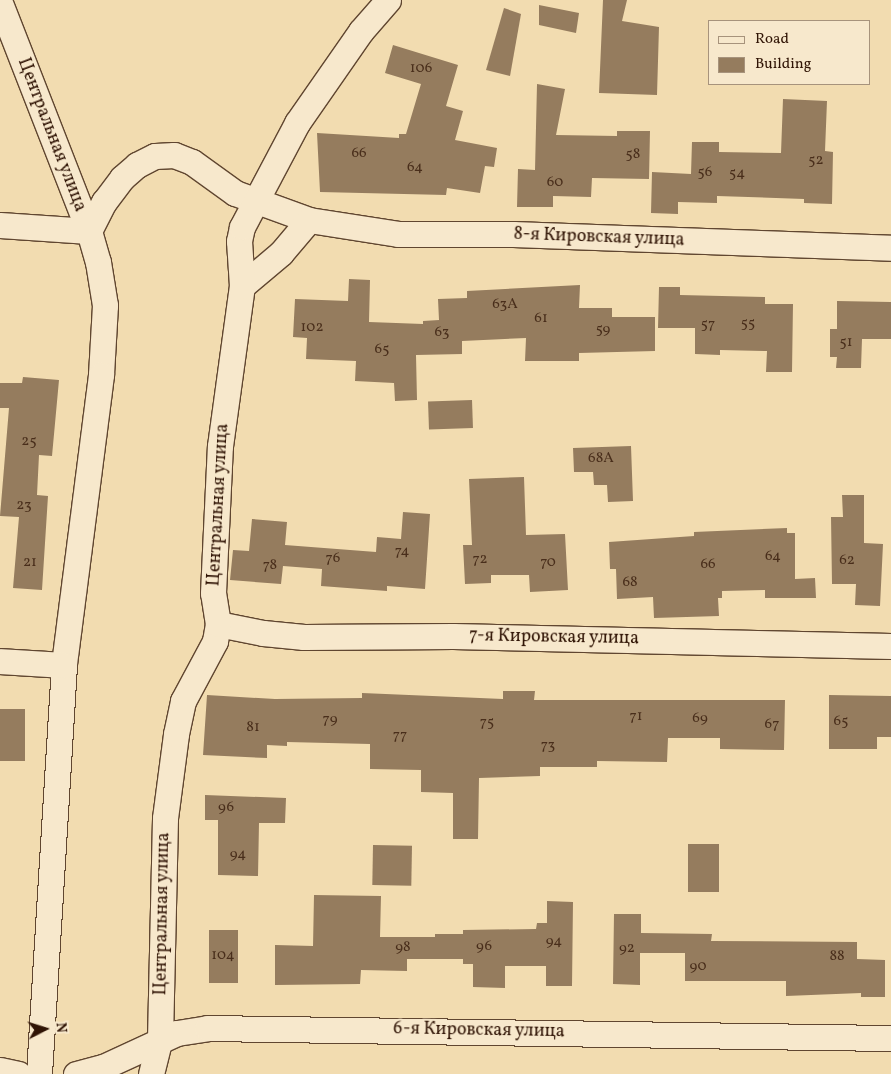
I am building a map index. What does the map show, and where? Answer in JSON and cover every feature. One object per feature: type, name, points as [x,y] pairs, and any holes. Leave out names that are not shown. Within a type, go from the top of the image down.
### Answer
[{"type":"street","name":"Центральная улица","points":[[151,1074],[160,1040],[165,818],[176,734],[183,701],[215,641],[218,624],[213,593],[220,446],[242,286],[239,241],[256,202],[297,123],[361,31],[388,0]]},
{"type":"street","name":"Центральная улица","points":[[0,3],[89,231],[98,262],[105,305],[105,340],[64,665],[39,1074]]},
{"type":"street","name":"8-я Кировская улица","points":[[89,231],[104,202],[122,178],[137,164],[156,156],[174,155],[192,162],[236,193],[256,202],[309,220],[398,234],[513,234],[891,248]]},
{"type":"street","points":[[242,286],[281,253],[309,220]]},
{"type":"street","points":[[0,225],[89,231]]},
{"type":"street","name":"7-я Кировская улица","points":[[218,624],[263,634],[304,638],[453,636],[891,646]]},
{"type":"street","points":[[0,661],[64,665]]},
{"type":"street","name":"6-я Кировская улица","points":[[76,1074],[103,1068],[160,1040],[207,1028],[247,1027],[891,1038]]},
{"type":"street","points":[[0,1070],[19,1074]]},
{"type":"building","points":[[603,0],[627,0],[622,21],[659,27],[657,95],[599,93]]},
{"type":"building","points":[[539,5],[579,13],[576,33],[539,25]]},
{"type":"building","points":[[504,8],[521,14],[510,76],[486,70]]},
{"type":"building","points":[[393,45],[458,65],[446,106],[463,111],[455,140],[497,148],[494,167],[485,166],[480,193],[447,188],[446,195],[320,192],[317,133],[399,138],[399,134],[406,134],[421,84],[385,73]]},
{"type":"building","points":[[537,84],[565,89],[556,135],[617,136],[617,131],[650,131],[649,179],[592,178],[591,197],[553,196],[553,207],[517,207],[518,169],[535,170]]},
{"type":"building","points":[[783,99],[827,101],[825,151],[833,152],[832,204],[804,203],[804,199],[717,196],[717,203],[678,202],[678,214],[651,213],[652,172],[691,174],[692,142],[719,142],[719,152],[781,153]]},
{"type":"building","points":[[349,279],[370,280],[369,322],[423,324],[423,321],[439,320],[438,299],[467,298],[467,291],[580,285],[579,308],[612,308],[612,317],[655,317],[655,351],[579,353],[579,361],[525,361],[526,338],[462,341],[462,354],[416,355],[417,400],[395,401],[394,383],[355,381],[356,361],[306,359],[307,338],[293,337],[295,299],[348,301]]},
{"type":"building","points":[[659,287],[680,287],[680,295],[765,297],[765,304],[793,304],[792,372],[766,372],[767,351],[720,350],[720,355],[695,354],[695,328],[658,328]]},
{"type":"building","points":[[837,301],[891,302],[891,339],[862,339],[861,368],[836,368],[837,357],[830,357],[830,329],[837,329]]},
{"type":"building","points":[[23,377],[59,380],[52,456],[39,455],[37,495],[48,496],[42,590],[13,588],[19,517],[0,516],[9,408],[0,408],[0,383],[22,383]]},
{"type":"building","points":[[472,400],[473,428],[429,430],[428,402]]},
{"type":"building","points":[[631,446],[633,501],[608,502],[607,485],[594,485],[593,472],[574,472],[573,448]]},
{"type":"building","points":[[524,477],[526,535],[565,534],[568,590],[530,592],[529,575],[491,575],[491,583],[465,584],[463,545],[472,545],[469,479]]},
{"type":"building","points":[[842,495],[864,495],[864,543],[883,544],[880,606],[855,605],[856,584],[832,584],[831,517],[843,517]]},
{"type":"building","points":[[403,512],[430,514],[425,589],[387,586],[387,591],[321,586],[322,569],[283,566],[281,584],[230,580],[233,550],[249,551],[252,519],[287,522],[285,545],[376,552],[377,537],[401,539]]},
{"type":"building","points":[[787,528],[787,533],[795,533],[795,579],[815,578],[816,598],[765,598],[765,590],[722,591],[722,598],[718,598],[719,616],[654,618],[653,597],[617,599],[616,569],[610,569],[609,542],[694,536],[694,532]]},
{"type":"building","points":[[503,691],[535,691],[534,700],[785,700],[784,750],[720,749],[720,738],[668,738],[667,762],[597,761],[597,767],[540,767],[540,776],[479,778],[478,839],[453,839],[453,793],[421,792],[421,770],[370,769],[370,744],[287,742],[287,746],[267,745],[267,758],[203,755],[207,695],[275,699],[362,698],[362,693],[503,699]]},
{"type":"building","points":[[829,695],[891,696],[891,737],[877,737],[877,749],[829,749]]},
{"type":"building","points":[[0,709],[25,709],[25,761],[0,761]]},
{"type":"building","points":[[205,795],[286,798],[285,823],[259,823],[258,876],[218,875],[218,820],[205,820]]},
{"type":"building","points":[[688,844],[719,844],[719,892],[688,892]]},
{"type":"building","points":[[373,845],[412,846],[411,886],[372,885]]},
{"type":"building","points":[[314,895],[381,896],[380,937],[435,937],[435,934],[463,934],[463,930],[536,929],[537,923],[547,923],[547,901],[573,902],[572,986],[546,986],[546,966],[505,966],[505,988],[473,987],[473,964],[463,964],[463,959],[407,959],[407,971],[361,970],[360,984],[275,985],[275,945],[313,946]]},
{"type":"building","points":[[614,914],[641,914],[641,933],[712,934],[711,941],[857,942],[857,959],[885,960],[885,997],[861,997],[861,993],[786,996],[786,981],[685,981],[685,953],[640,953],[640,985],[613,984]]},
{"type":"building","points":[[209,930],[238,930],[238,983],[209,983]]}]
